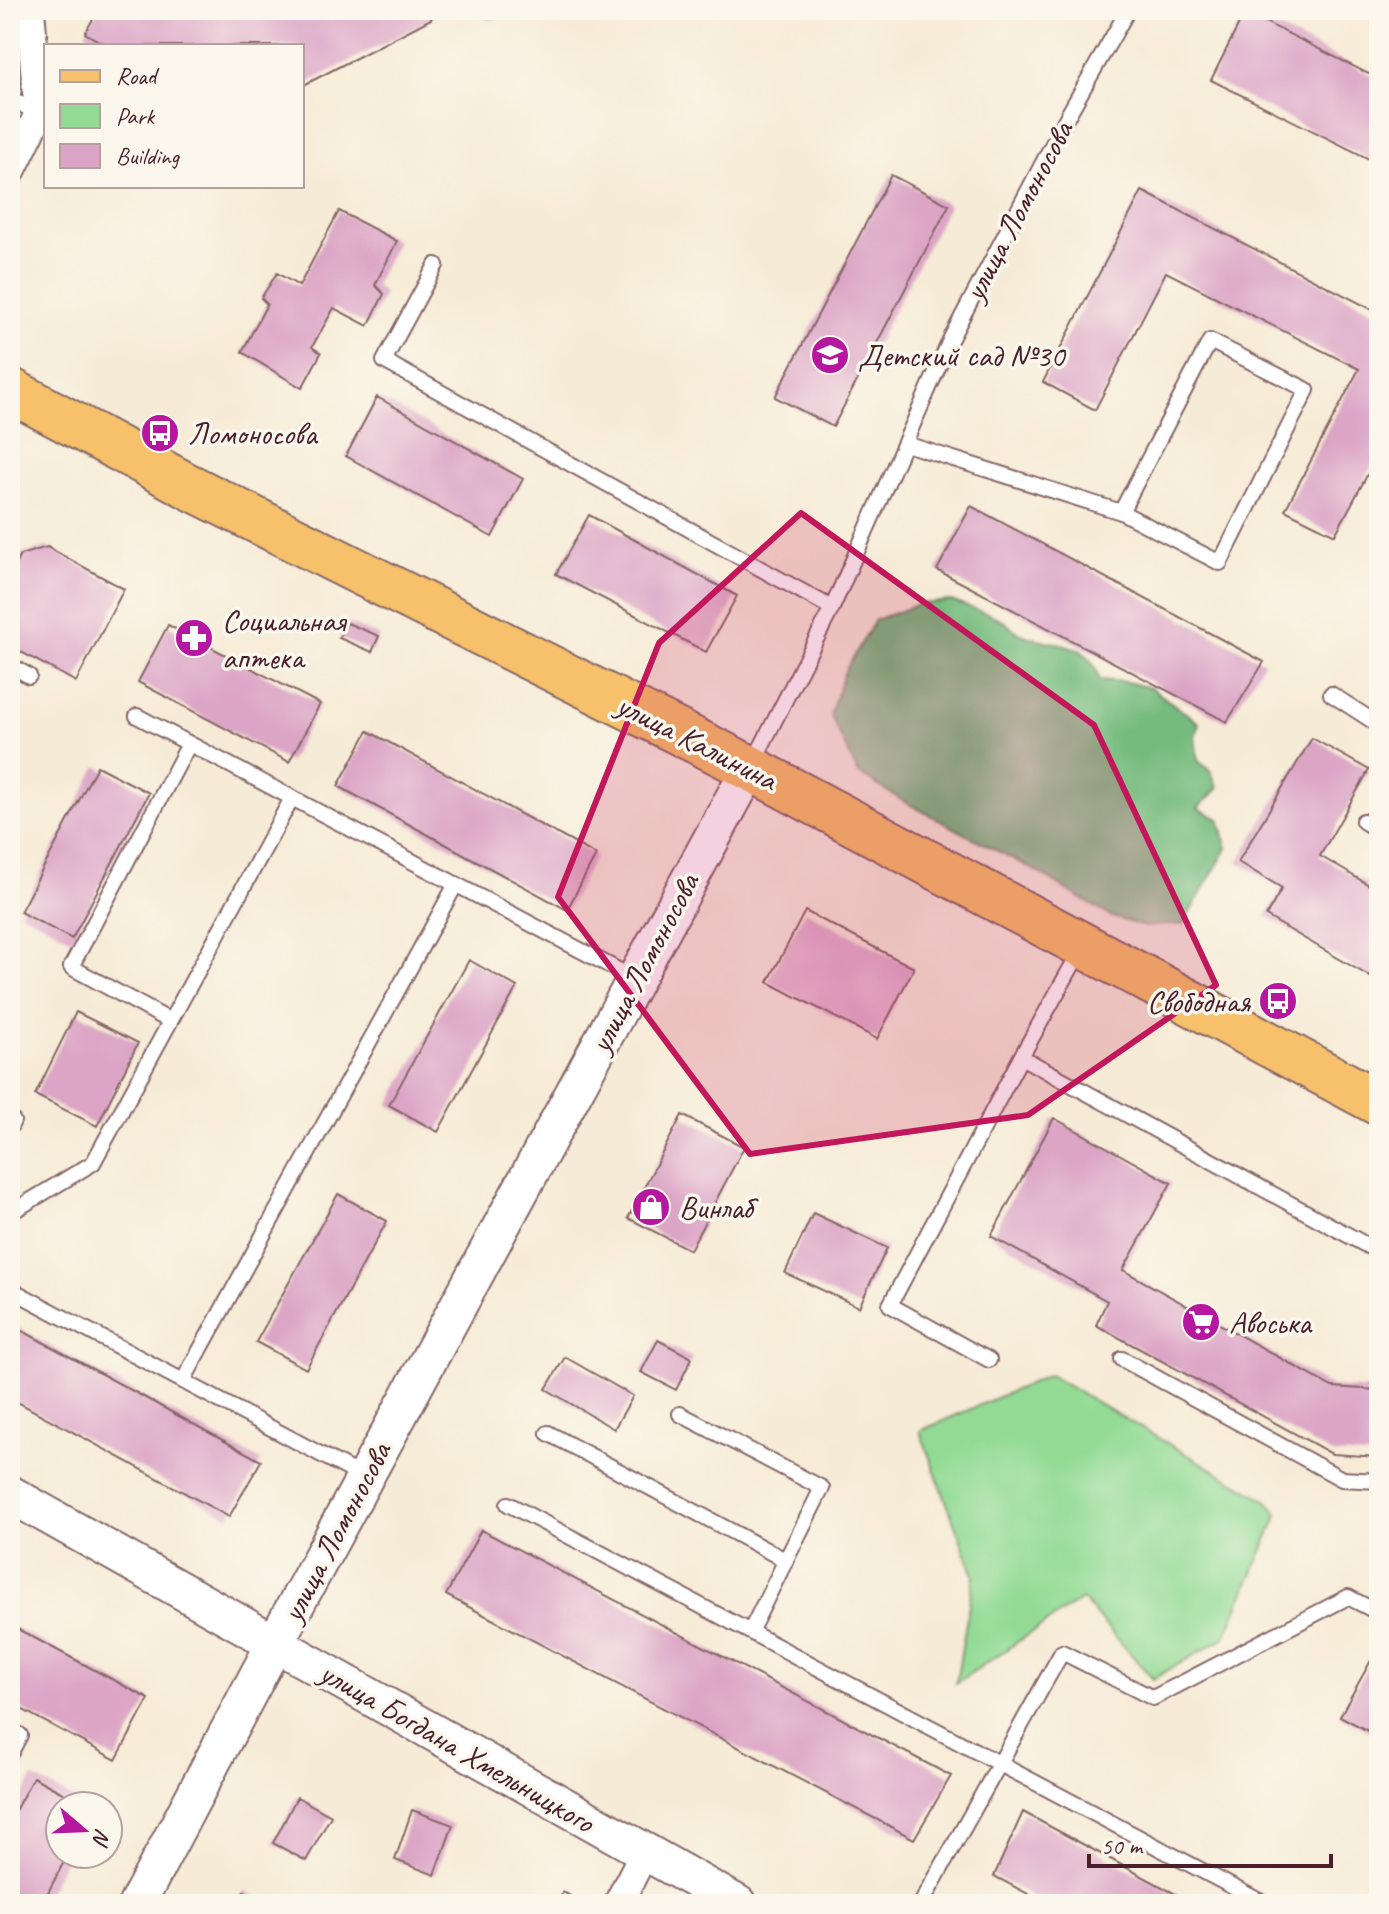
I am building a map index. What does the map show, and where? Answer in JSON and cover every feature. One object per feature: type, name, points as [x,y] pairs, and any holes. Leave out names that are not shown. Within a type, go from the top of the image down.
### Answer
[{"type":"main road","name":"улица Калинина","points":[[10,390],[200,492],[750,768],[1379,1103]]},
{"type":"street","points":[[10,173],[39,114],[30,10]]},
{"type":"street","name":"улица Ломоносова","points":[[137,1904],[275,1643],[750,768]]},
{"type":"street","name":"улица Богдана Хмельницкого","points":[[10,1494],[738,1904]]},
{"type":"street","points":[[618,1904],[644,1853]]},
{"type":"lane","name":"улица Ломоносова","points":[[750,768],[832,608],[951,338],[1068,115],[1128,10]]},
{"type":"lane","points":[[10,98],[39,114]]},
{"type":"lane","points":[[436,265],[384,361],[832,608]]},
{"type":"lane","points":[[906,444],[1121,512],[1220,563],[1307,390],[1210,341],[1121,512]]},
{"type":"lane","points":[[10,665],[29,676]]},
{"type":"lane","points":[[1331,694],[1379,725]]},
{"type":"lane","points":[[137,716],[635,979]]},
{"type":"lane","points":[[170,1021],[71,967],[189,744]]},
{"type":"lane","points":[[10,1213],[93,1163],[292,798]]},
{"type":"lane","points":[[1363,821],[1379,831]]},
{"type":"lane","points":[[183,1381],[456,884]]},
{"type":"lane","points":[[989,1360],[890,1305],[1083,946]]},
{"type":"lane","points":[[1021,1057],[1379,1252]]},
{"type":"lane","points":[[10,1289],[365,1478]]},
{"type":"lane","points":[[1122,1359],[1342,1479],[1379,1481]]},
{"type":"lane","points":[[680,1414],[822,1488],[750,1632]]},
{"type":"lane","points":[[548,1433],[785,1560]]},
{"type":"lane","points":[[508,1504],[1265,1904]]},
{"type":"lane","points":[[921,1904],[1062,1652],[1153,1698],[1348,1597],[1379,1613]]},
{"type":"lane","points":[[10,1730],[20,1735],[10,1754]]},
{"type":"highlighted area","points":[[801,513],[1094,725],[1216,985],[1028,1115],[750,1154],[558,897],[659,643]]},
{"type":"green space","points":[[951,601],[998,618],[1031,638],[1077,649],[1094,665],[1099,680],[1151,688],[1199,723],[1195,737],[1198,761],[1210,770],[1218,788],[1198,808],[1219,819],[1227,848],[1183,924],[1145,927],[1112,917],[858,773],[830,715],[844,673],[875,620],[919,604]]},
{"type":"green space","points":[[1049,1375],[1266,1500],[1278,1514],[1225,1637],[1153,1679],[1082,1599],[956,1683],[974,1575],[920,1431]]},
{"type":"building","points":[[98,10],[436,10],[431,19],[304,85],[304,44],[104,44],[85,33]]},
{"type":"building","points":[[1245,12],[1379,79],[1379,164],[1211,80]]},
{"type":"building","points":[[891,175],[949,205],[833,427],[775,397]]},
{"type":"building","points":[[1142,191],[1379,313],[1379,453],[1335,535],[1285,510],[1359,369],[1166,272],[1095,410],[1043,382]]},
{"type":"building","points":[[339,211],[397,241],[375,285],[384,294],[368,326],[334,308],[312,347],[321,353],[302,388],[242,352],[267,304],[261,298],[277,273],[299,286]]},
{"type":"building","points":[[377,397],[523,479],[492,537],[346,456]]},
{"type":"building","points":[[971,506],[1264,662],[1227,722],[937,570]]},
{"type":"building","points":[[589,515],[737,596],[706,652],[556,574]]},
{"type":"building","points":[[47,547],[124,589],[76,682],[10,646],[10,575],[20,555]]},
{"type":"building","points":[[347,623],[379,636],[372,652],[339,638]]},
{"type":"building","points":[[168,625],[320,704],[289,762],[138,682]]},
{"type":"building","points":[[368,731],[596,855],[567,910],[338,786]]},
{"type":"building","points":[[1312,738],[1369,770],[1320,856],[1379,891],[1379,982],[1266,916],[1282,888],[1238,862]]},
{"type":"building","points":[[97,766],[149,793],[72,939],[20,912]]},
{"type":"building","points":[[805,911],[914,968],[877,1039],[768,982]]},
{"type":"building","points":[[469,960],[517,987],[438,1132],[389,1105]]},
{"type":"building","points":[[76,1012],[138,1043],[97,1126],[35,1095]]},
{"type":"building","points":[[682,1115],[744,1147],[690,1250],[628,1218]]},
{"type":"building","points":[[1054,1118],[1171,1183],[1123,1270],[1332,1387],[1379,1390],[1379,1457],[1332,1454],[1096,1325],[1107,1301],[991,1236]]},
{"type":"building","points":[[338,1194],[387,1221],[306,1369],[256,1342]]},
{"type":"building","points":[[813,1213],[887,1248],[859,1307],[785,1273]]},
{"type":"building","points":[[10,1324],[261,1461],[229,1517],[10,1398]]},
{"type":"building","points":[[658,1340],[692,1358],[676,1390],[641,1372]]},
{"type":"building","points":[[565,1357],[633,1396],[614,1429],[546,1389]]},
{"type":"building","points":[[481,1530],[951,1776],[914,1839],[446,1595]]},
{"type":"building","points":[[10,1625],[149,1699],[116,1760],[10,1703]]},
{"type":"building","points":[[1379,1646],[1379,1737],[1340,1716]]},
{"type":"building","points":[[33,1777],[57,1790],[44,1790],[44,1870],[60,1870],[42,1904],[10,1904],[10,1820]]},
{"type":"building","points":[[297,1797],[331,1816],[306,1861],[273,1843]]},
{"type":"building","points":[[412,1810],[453,1825],[435,1875],[395,1860]]},
{"type":"building","points":[[1023,1812],[1194,1904],[1047,1904],[994,1876]]},
{"type":"building","points":[[244,1891],[269,1904],[237,1904]]},
{"type":"building","points":[[563,1892],[585,1904],[556,1904]]},
{"type":"waterway","points":[[489,14],[522,10]]},
{"type":"place","name":"Детский сад №30","points":[[830,355]]},
{"type":"place","name":"Ломоносова","points":[[160,433]]},
{"type":"place","name":"Социальная аптека","points":[[194,638]]},
{"type":"place","name":"Свободная","points":[[1278,1001]]},
{"type":"place","name":"Винлаб","points":[[651,1207]]},
{"type":"place","name":"Авоська","points":[[1201,1322]]}]
